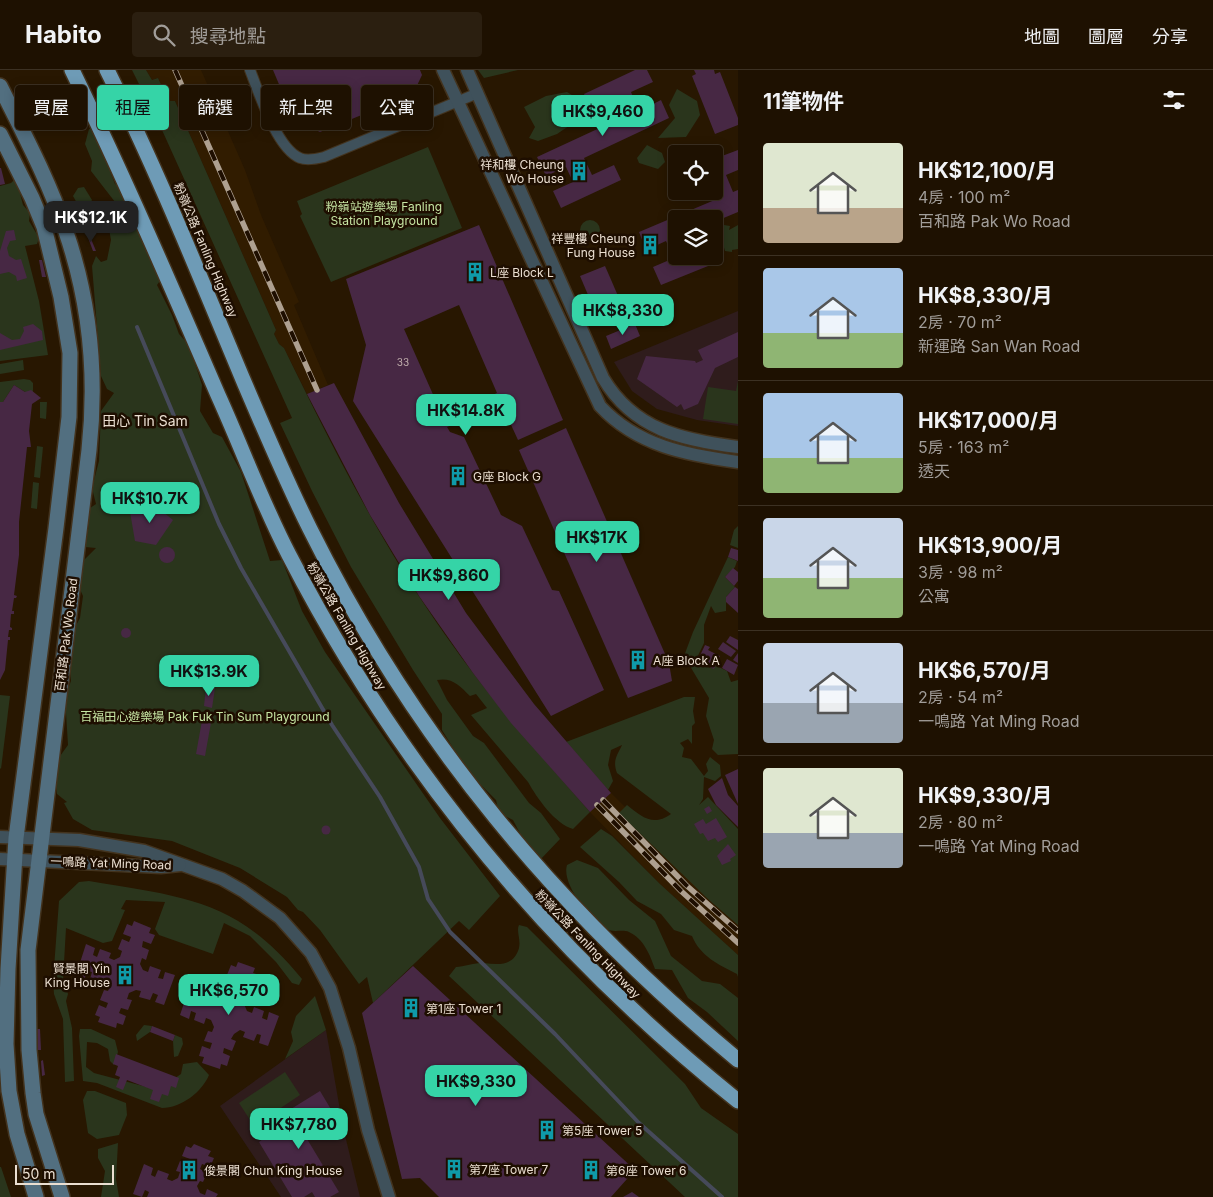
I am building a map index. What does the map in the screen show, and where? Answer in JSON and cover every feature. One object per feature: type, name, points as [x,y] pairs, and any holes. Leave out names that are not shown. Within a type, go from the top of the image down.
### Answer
[{"type":"highway","name":"粉嶺公路 Fanling Highway","points":[[72,70],[159,259],[288,552],[347,662],[377,708],[466,830],[533,911],[575,956],[638,1016],[685,1058],[738,1101]]},
{"type":"highway","name":"粉嶺公路 Fanling Highway","points":[[107,70],[162,186],[287,482],[334,575],[392,675],[464,778],[510,836],[556,888],[641,976],[738,1060]]},
{"type":"main road","name":"百和路 Pak Wo Road","points":[[0,86],[40,168],[66,231],[82,290],[92,365],[92,419],[28,950],[28,1050],[36,1114],[62,1197]]},
{"type":"main road","name":"百和路 Pak Wo Road","points":[[0,134],[44,227],[61,297],[70,353],[69,417],[57,519],[16,838],[7,860],[8,969],[6,1056],[9,1091],[17,1134],[36,1197]]},
{"type":"street","points":[[250,70],[280,138],[288,150],[301,158],[314,160],[478,93]]},
{"type":"street","points":[[443,70],[600,406],[619,424],[653,444],[683,454],[738,462]]},
{"type":"street","points":[[467,70],[599,370],[613,395],[641,420],[678,437],[738,447]]},
{"type":"street","name":"一鳴路 Yat Ming Road","points":[[0,837],[42,838],[119,846],[164,857],[215,876],[243,891],[280,918],[311,953],[326,979],[338,1008],[368,1130],[389,1197]]},
{"type":"street","name":"一鳴路 Yat Ming Road","points":[[7,860],[161,867],[183,865]]},
{"type":"shaded area","points":[[146,70],[201,70],[208,85],[179,85],[179,110],[175,101],[169,102],[169,85],[161,85],[158,78],[152,80]]},
{"type":"shaded area","points":[[188,130],[227,130],[245,170],[261,215],[299,302],[294,305],[328,385],[307,394],[284,348],[279,344],[274,334],[276,330]]},
{"type":"shaded area","points":[[738,311],[738,426],[697,420],[657,409],[632,391],[614,362]]},
{"type":"shaded area","points":[[611,793],[658,840],[738,913],[738,955],[660,884],[590,812]]},
{"type":"shaded area","points":[[326,1030],[343,1127],[360,1197],[281,1197],[220,1106]]},
{"type":"green space","points":[[132,70],[146,70],[152,80],[158,78],[161,85],[140,85]]},
{"type":"green space","points":[[478,70],[518,70],[484,78]]},
{"type":"green space","points":[[677,89],[697,101],[700,115],[686,137],[658,138],[675,118],[669,105]]},
{"type":"green space","points":[[567,92],[583,102],[582,117],[557,134],[538,141],[529,138],[535,127],[524,107],[546,96]]},
{"type":"green space","points":[[169,101],[175,101],[179,110],[179,130],[188,130],[276,330],[274,334],[279,344],[284,348],[359,495],[400,567],[462,659],[515,726],[590,812],[573,829],[553,816],[528,782],[471,715],[487,708],[476,694],[470,696],[451,681],[437,680],[447,700],[473,736],[484,743],[529,803],[541,813],[560,839],[540,860],[524,841],[513,820],[499,813],[496,800],[468,772],[442,730],[442,714],[351,567],[312,491],[280,423],[292,418],[162,130],[169,130]]},
{"type":"green space","name":"百福田心遊樂場 Pak Fuk Tin Sum Playground","points":[[89,129],[98,131],[109,159],[110,171],[115,184],[122,188],[162,278],[157,285],[179,334],[189,345],[202,385],[200,411],[213,433],[222,437],[241,472],[270,561],[282,560],[302,611],[325,652],[440,818],[500,896],[469,930],[459,921],[373,1003],[367,977],[359,984],[320,930],[287,897],[240,868],[172,841],[92,830],[73,819],[64,803],[67,802],[57,794],[55,763],[68,745],[65,697],[71,681],[69,655],[73,631],[80,618],[83,596],[79,587],[81,563],[96,548],[85,547],[89,524],[87,510],[96,504],[92,488],[99,461],[101,411],[114,393],[107,389],[101,376],[92,266],[96,256],[101,262],[107,260],[111,240],[107,218],[115,202],[91,171],[92,161],[85,144]]},
{"type":"green space","points":[[647,145],[662,153],[665,162],[658,169],[639,163],[637,158]]},
{"type":"green space","name":"粉嶺站遊樂場 Fanling Station Playground","points":[[428,147],[462,228],[331,282],[300,216],[302,214],[297,201]]},
{"type":"green space","points":[[16,178],[23,205],[30,213],[29,221],[39,238],[37,244],[25,246],[39,301],[48,355],[0,361],[0,186],[11,183]]},
{"type":"green space","points":[[84,187],[92,200],[83,214],[73,196],[78,188]]},
{"type":"green space","points":[[590,220],[597,223],[600,230],[597,237],[590,240],[583,237],[580,230],[583,223]]},
{"type":"green space","points":[[738,225],[738,249],[732,250],[732,252],[725,251],[723,226],[730,226],[729,230]]},
{"type":"green space","points":[[23,360],[24,370],[0,374],[0,364]]},
{"type":"green space","points":[[30,380],[33,383],[33,397],[14,385],[3,402],[0,402],[0,382]]},
{"type":"green space","points":[[738,381],[738,424],[703,419],[708,387],[736,391]]},
{"type":"green space","points":[[40,402],[47,402],[46,419],[40,418]]},
{"type":"green space","points":[[37,446],[43,447],[40,478],[34,477]]},
{"type":"green space","points":[[33,482],[39,483],[37,509],[31,508]]},
{"type":"green space","points":[[738,526],[738,548],[730,545],[734,530]]},
{"type":"green space","points":[[728,557],[737,561],[735,567],[725,577],[735,587],[726,597],[726,611],[715,613],[711,606],[704,625],[704,643],[694,664],[699,666],[701,663],[710,668],[717,666],[727,671],[731,682],[738,680],[738,754],[718,755],[712,749],[714,740],[706,716],[709,698],[684,656],[693,632]]},
{"type":"green space","points":[[0,695],[10,696],[1,769],[0,768]]},
{"type":"green space","points":[[684,697],[695,697],[693,711],[695,723],[692,726],[692,744],[688,739],[680,743],[684,748],[682,757],[691,759],[704,776],[708,771],[706,764],[710,757],[720,765],[721,776],[715,781],[704,777],[703,799],[699,805],[708,797],[738,829],[738,925],[708,899],[619,813],[627,805],[648,819],[659,820],[671,814],[617,773],[615,761],[622,745],[611,750],[608,765],[613,781],[608,790],[566,742]]},
{"type":"green space","points":[[601,829],[612,836],[660,884],[738,955],[738,977],[737,974],[705,954],[695,943],[692,936],[674,930],[661,914],[637,901],[580,847]]},
{"type":"green space","points":[[577,860],[598,868],[629,900],[655,921],[671,956],[702,981],[720,984],[738,998],[738,1041],[707,1012],[688,998],[672,970],[655,969],[649,953],[639,939],[627,931],[607,929],[585,909],[568,882],[566,873],[567,865]]},
{"type":"green space","points":[[89,881],[181,898],[207,906],[231,917],[255,932],[278,952],[302,979],[299,985],[292,983],[276,962],[250,936],[224,923],[213,954],[159,935],[155,929],[165,902],[126,900],[121,909],[125,910],[112,941],[103,943],[66,928],[63,980],[68,994],[66,1001],[72,1028],[74,1081],[65,1082],[63,1019],[54,994],[53,981],[59,901],[79,882]]},
{"type":"green space","points":[[519,925],[527,927],[685,1084],[701,1108],[738,1134],[738,1197],[685,1197],[449,976],[456,967],[481,963],[500,964],[510,961],[517,954],[519,948]]},
{"type":"green space","points":[[315,996],[326,1030],[285,1059],[293,1041],[291,1032],[296,1016]]},
{"type":"green space","points":[[144,1025],[152,1026],[150,1032],[137,1041],[136,1035]]},
{"type":"green space","points":[[80,1029],[91,1029],[115,1040],[118,1052],[114,1065],[110,1061],[108,1049],[97,1043],[87,1042],[86,1067],[94,1073],[158,1090],[181,1074],[183,1064],[197,1062],[209,1075],[206,1081],[190,1098],[176,1105],[162,1108],[97,1083],[83,1081]]},
{"type":"green space","points":[[175,1035],[182,1038],[183,1044],[178,1056],[174,1057],[173,1041]]},
{"type":"green space","points":[[285,1072],[300,1095],[254,1126],[239,1103]]},
{"type":"green space","points":[[87,1091],[95,1091],[126,1103],[127,1115],[119,1135],[97,1139],[88,1133],[83,1100]]},
{"type":"green space","points":[[118,1143],[116,1179],[119,1197],[101,1197],[105,1171],[98,1158],[98,1149]]},
{"type":"green space","points":[[1,1167],[11,1197],[0,1197]]},
{"type":"building","points":[[273,70],[420,70],[422,75],[417,85],[361,85],[361,115],[351,119],[351,85],[279,85]]},
{"type":"building","points":[[635,70],[647,70],[653,82],[631,92],[639,111],[661,100],[669,118],[584,158],[592,175],[614,165],[621,180],[561,208],[553,191],[573,182],[566,167],[546,176],[537,157],[619,119],[611,102],[591,111],[584,94]]},
{"type":"building","points":[[694,70],[714,70],[715,74],[720,72],[738,118],[738,125],[715,134],[692,76],[696,74]]},
{"type":"building","points":[[738,150],[738,170],[726,175],[733,192],[738,190],[738,212],[723,218],[723,210],[691,210],[715,200],[723,200],[723,156]]},
{"type":"building","points":[[0,168],[5,184],[0,185]]},
{"type":"building","points":[[82,214],[88,231],[85,232],[79,215]]},
{"type":"building","points":[[668,220],[668,245],[666,241],[646,250],[639,232]]},
{"type":"building","points":[[479,225],[563,420],[518,440],[501,403],[447,427],[450,432],[464,437],[501,515],[522,526],[552,590],[559,591],[604,690],[551,716],[353,401],[366,345],[346,279]],"holes":[[[459,305],[497,393],[443,417],[404,329]]]},
{"type":"building","points":[[14,230],[16,240],[10,241],[7,248],[9,256],[16,260],[21,259],[27,278],[17,281],[16,276],[9,272],[0,274],[0,251],[6,231]]},
{"type":"building","points":[[89,234],[96,251],[93,251],[87,235]]},
{"type":"building","points":[[39,260],[42,260],[46,277],[42,277]]},
{"type":"building","points":[[668,261],[668,265],[711,265],[661,285],[653,267]]},
{"type":"building","points":[[605,266],[622,305],[597,316],[580,276]]},
{"type":"building","points":[[33,324],[42,331],[43,340],[0,350],[0,333],[12,340],[20,339],[24,331],[23,327]]},
{"type":"building","points":[[635,324],[640,336],[611,349],[606,336]]},
{"type":"building","points":[[738,332],[738,357],[715,368],[698,404],[684,410],[681,404],[677,407],[637,379],[646,356],[695,361],[696,363],[703,360],[698,350]]},
{"type":"building","points":[[334,383],[399,503],[466,613],[534,704],[611,793],[590,812],[511,723],[473,673],[419,596],[370,515],[307,394]]},
{"type":"building","points":[[14,385],[25,392],[31,390],[41,398],[32,404],[29,431],[31,447],[27,447],[19,522],[19,555],[14,595],[17,596],[14,598],[12,611],[14,611],[14,614],[11,614],[10,627],[12,630],[9,630],[8,637],[10,637],[10,640],[8,640],[5,670],[0,680],[0,402],[3,402]]},
{"type":"building","points":[[566,428],[669,663],[672,681],[628,698],[519,450]]},
{"type":"building","points":[[153,504],[173,520],[156,545],[135,541],[130,512]]},
{"type":"building","points":[[167,547],[175,555],[167,563],[159,555]]},
{"type":"building","points":[[731,548],[738,550],[738,561],[728,557]]},
{"type":"building","points":[[733,568],[738,572],[738,581],[734,586],[725,577]]},
{"type":"building","points":[[735,587],[738,589],[738,613],[726,602],[726,597]]},
{"type":"building","points":[[126,628],[131,633],[126,638],[121,633]]},
{"type":"building","points":[[730,636],[738,640],[738,650],[726,642]]},
{"type":"building","points":[[723,642],[736,651],[731,657],[718,649]]},
{"type":"building","points":[[705,645],[710,647],[708,650],[720,656],[714,669],[701,663],[699,666],[696,664]]},
{"type":"building","points":[[738,653],[738,663],[733,660]]},
{"type":"building","points":[[727,659],[738,665],[734,675],[722,668]]},
{"type":"building","points":[[206,687],[215,688],[212,708],[204,706]]},
{"type":"building","points":[[203,715],[212,717],[205,756],[196,754]]},
{"type":"building","points":[[738,769],[738,804],[725,775]]},
{"type":"building","points":[[722,778],[728,795],[738,806],[738,827],[716,805],[708,789]]},
{"type":"building","points":[[709,806],[712,811],[707,814],[704,809]]},
{"type":"building","points":[[716,818],[727,837],[718,842],[715,838],[708,841],[703,833],[700,834],[694,824],[703,819],[706,824]]},
{"type":"building","points":[[326,826],[330,830],[326,834],[322,830]]},
{"type":"building","points":[[728,844],[736,855],[730,859],[731,861],[722,865],[717,856]]},
{"type":"building","name":"賢景閣 Yin King House","points":[[134,921],[151,928],[149,933],[155,935],[151,944],[143,941],[142,947],[149,950],[146,960],[142,958],[140,964],[143,970],[148,972],[150,966],[161,970],[158,978],[163,979],[165,972],[175,975],[164,1005],[155,1002],[158,995],[153,993],[150,1000],[139,997],[141,991],[136,990],[129,993],[127,999],[132,1000],[128,1010],[121,1008],[119,1013],[126,1016],[123,1025],[117,1023],[116,1028],[98,1022],[100,1017],[95,1015],[99,1005],[106,1008],[108,1003],[100,1000],[104,990],[108,991],[110,986],[107,980],[102,978],[100,983],[90,979],[92,972],[87,971],[85,978],[76,975],[86,944],[95,948],[93,955],[97,957],[100,949],[111,953],[109,958],[114,960],[120,957],[122,951],[118,949],[122,939],[129,942],[131,937],[123,934],[127,924],[132,926]]},
{"type":"building","points":[[238,962],[255,968],[253,973],[259,975],[255,985],[247,982],[246,987],[253,990],[250,1000],[246,999],[244,1004],[247,1011],[252,1013],[254,1007],[264,1011],[262,1018],[267,1020],[269,1012],[279,1016],[268,1046],[259,1043],[261,1035],[257,1034],[254,1041],[243,1037],[245,1032],[240,1030],[234,1034],[231,1039],[236,1041],[232,1051],[224,1048],[223,1053],[230,1056],[227,1066],[221,1064],[220,1069],[202,1063],[204,1057],[199,1056],[202,1046],[210,1049],[212,1043],[204,1041],[208,1031],[212,1032],[214,1027],[211,1020],[206,1018],[204,1024],[194,1020],[196,1013],[191,1011],[189,1019],[180,1015],[190,985],[199,988],[197,996],[201,998],[204,990],[215,994],[213,998],[218,1000],[224,998],[226,991],[222,990],[226,980],[233,983],[235,978],[227,975],[231,965],[236,967]]},
{"type":"building","points":[[413,966],[635,1170],[611,1197],[439,1197],[420,1178],[402,1179],[362,1013]]},
{"type":"building","points":[[152,1026],[175,1035],[173,1041],[150,1032]]},
{"type":"building","points":[[37,1029],[40,1029],[41,1050],[38,1050]]},
{"type":"building","points":[[116,1054],[179,1078],[176,1088],[171,1086],[168,1096],[162,1094],[159,1102],[150,1099],[153,1090],[127,1080],[123,1090],[116,1087],[120,1077],[115,1075],[118,1066],[113,1064]]},
{"type":"building","points":[[43,1060],[45,1075],[42,1076],[41,1061]]},
{"type":"building","points":[[320,1091],[332,1111],[292,1134],[295,1139],[304,1134],[339,1192],[330,1197],[315,1197],[312,1192],[304,1197],[292,1197],[259,1142],[267,1136],[262,1127]]},
{"type":"building","name":"俊景閣 Chun King House","points":[[194,1144],[211,1151],[208,1156],[214,1158],[210,1167],[202,1164],[200,1169],[207,1173],[203,1182],[200,1181],[197,1186],[200,1193],[205,1195],[207,1189],[218,1194],[216,1197],[147,1197],[149,1192],[145,1190],[142,1197],[133,1194],[144,1164],[153,1168],[151,1175],[155,1177],[158,1170],[169,1174],[167,1179],[172,1181],[178,1178],[180,1172],[176,1171],[180,1161],[188,1164],[190,1159],[182,1156],[186,1146],[191,1148]]},
{"type":"building","points":[[632,1192],[639,1197],[623,1197]]},
{"type":"waterway","points":[[137,327],[219,524],[241,568],[332,725],[380,797],[419,867],[428,899],[450,932],[555,1034],[639,1123],[722,1197]]},
{"type":"railway","points":[[175,70],[317,390]]},
{"type":"railway","points":[[603,800],[686,885],[738,931]]},
{"type":"railway","points":[[597,805],[681,891],[738,943]]},
{"type":"place","name":"祥和樓 Cheung Wo House","points":[[579,171]]},
{"type":"place","name":"祥豐樓 Cheung Fung House","points":[[650,245]]},
{"type":"place","name":"L座 Block L","points":[[475,272]]},
{"type":"place","name":"G座 Block G","points":[[458,476]]},
{"type":"place","name":"A座 Block A","points":[[638,660]]},
{"type":"place","name":"賢景閣 Yin King House","points":[[125,975]]},
{"type":"place","name":"第1座 Tower 1","points":[[411,1008]]},
{"type":"place","name":"第5座 Tower 5","points":[[547,1130]]},
{"type":"place","name":"第7座 Tower 7","points":[[454,1169]]},
{"type":"place","name":"俊景閣 Chun King House","points":[[189,1170]]},
{"type":"place","name":"第6座 Tower 6","points":[[591,1170]]},
{"type":"district","name":"田心 Tin Sam","points":[[145,420]]}]
